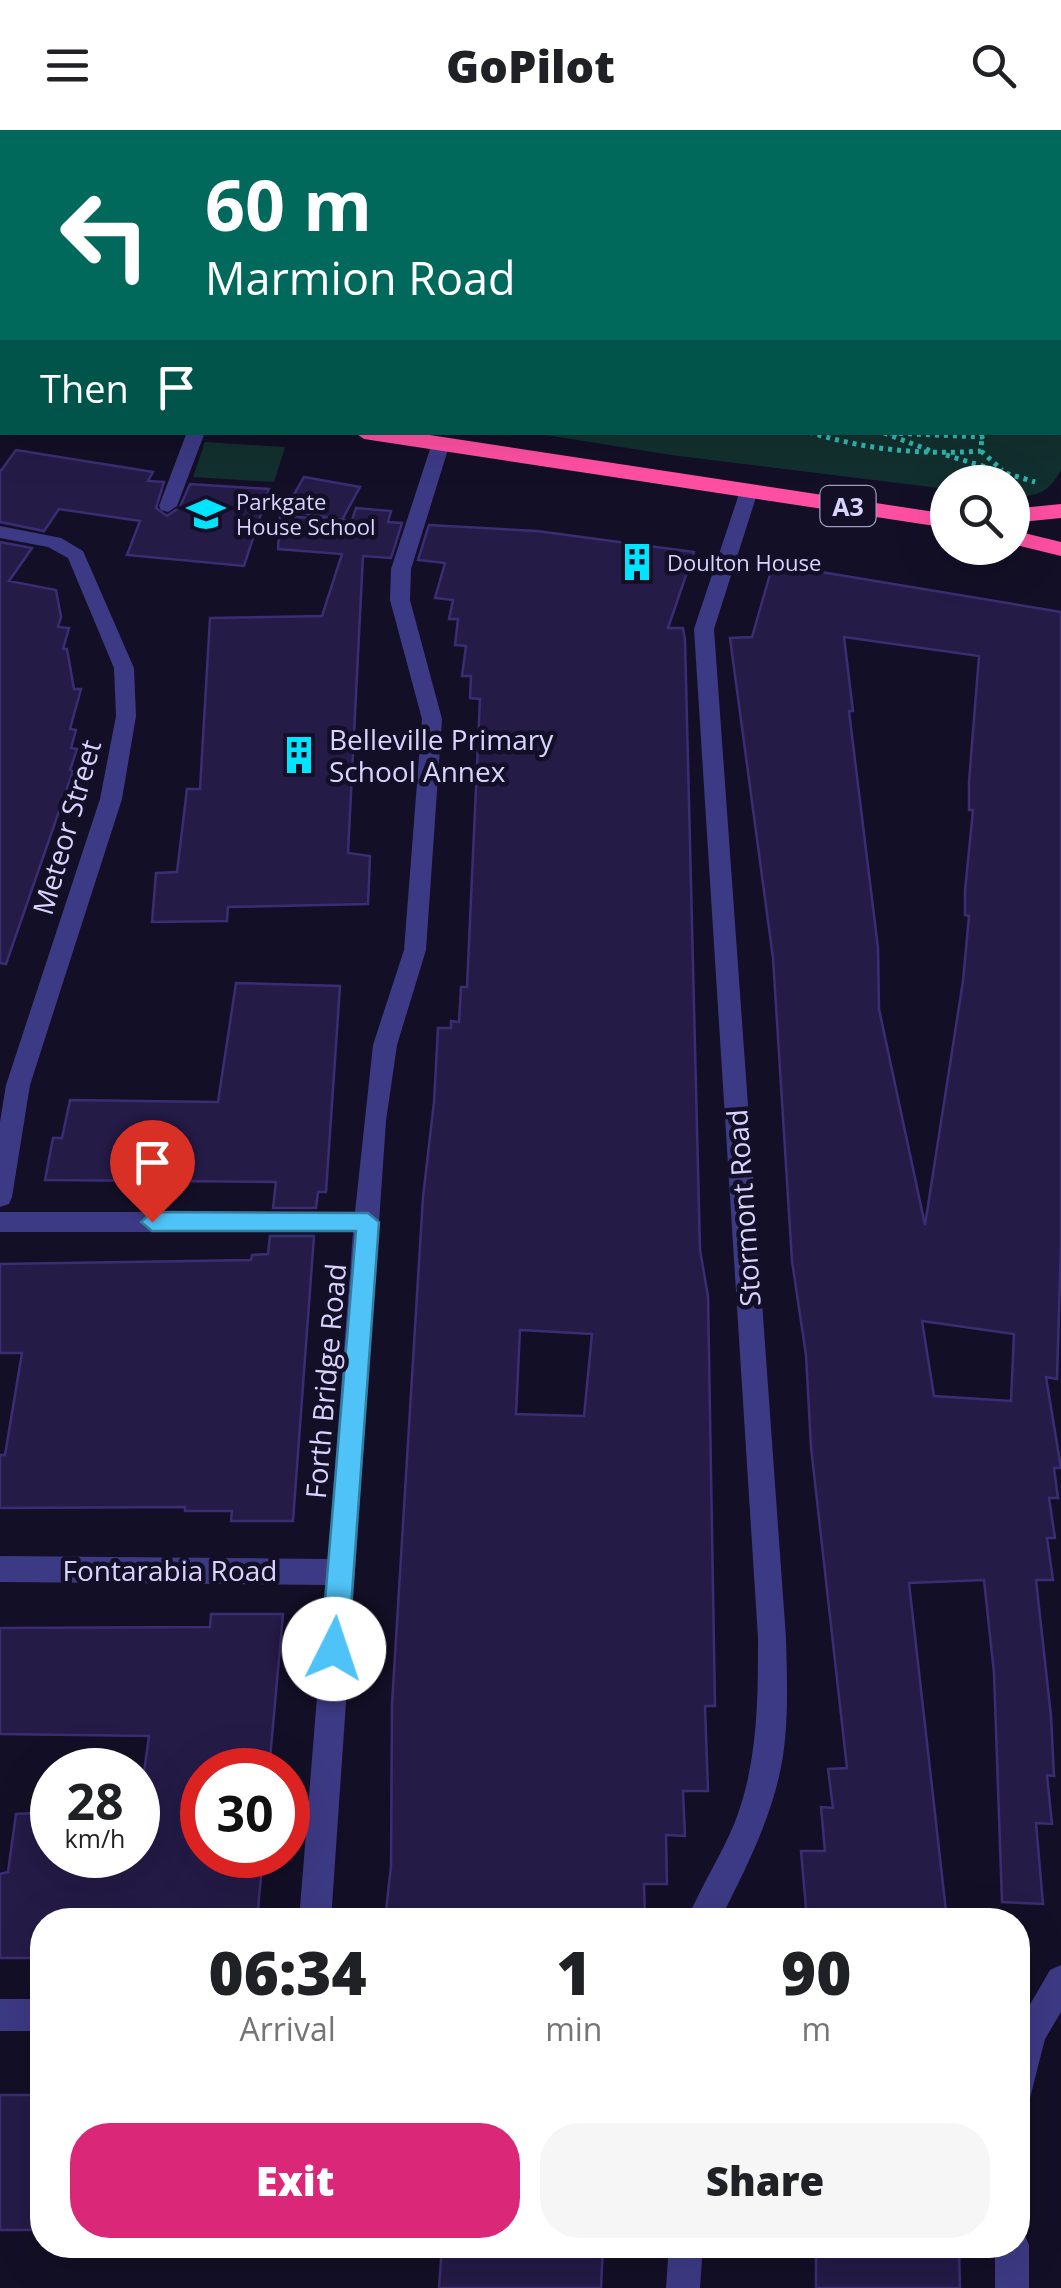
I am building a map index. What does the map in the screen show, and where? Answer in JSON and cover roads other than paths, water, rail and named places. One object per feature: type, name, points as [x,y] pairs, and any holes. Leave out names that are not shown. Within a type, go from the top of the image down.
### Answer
[{"type":"highway","name":"A3","points":[[385,435],[930,518]]},
{"type":"highway","points":[[1030,514],[1061,511]]},
{"type":"highway","points":[[1030,530],[1061,533]]},
{"type":"highway","points":[[1030,544],[1061,548]]},
{"type":"street","points":[[168,506],[195,435]]},
{"type":"street","name":"Forth Bridge Road","points":[[316,1908],[378,1082],[385,1044],[415,950],[432,719],[400,600],[401,569],[441,443]]},
{"type":"street","name":"Stormont Road","points":[[710,1908],[741,1844],[766,1766],[772,1716],[772,1638],[704,629],[749,491]]},
{"type":"street","name":"Meteor Street","points":[[0,532],[54,542],[76,554],[124,668],[126,716],[112,799],[18,1084],[0,1197]]},
{"type":"street","points":[[0,1222],[368,1222]]},
{"type":"street","name":"Fontarabia Road","points":[[0,1569],[340,1572]]},
{"type":"street","points":[[1030,2034],[1061,1981]]},
{"type":"street","points":[[0,2015],[30,2016]]},
{"type":"street","points":[[683,2288],[685,2258]]},
{"type":"street","points":[[1012,2258],[1012,2288]]},
{"type":"place","name":"Parkgate House School","points":[[206,514]]},
{"type":"place","name":"Doulton House","points":[[637,562]]},
{"type":"place","name":"Belleville Primary School Annex","points":[[299,755]]}]
